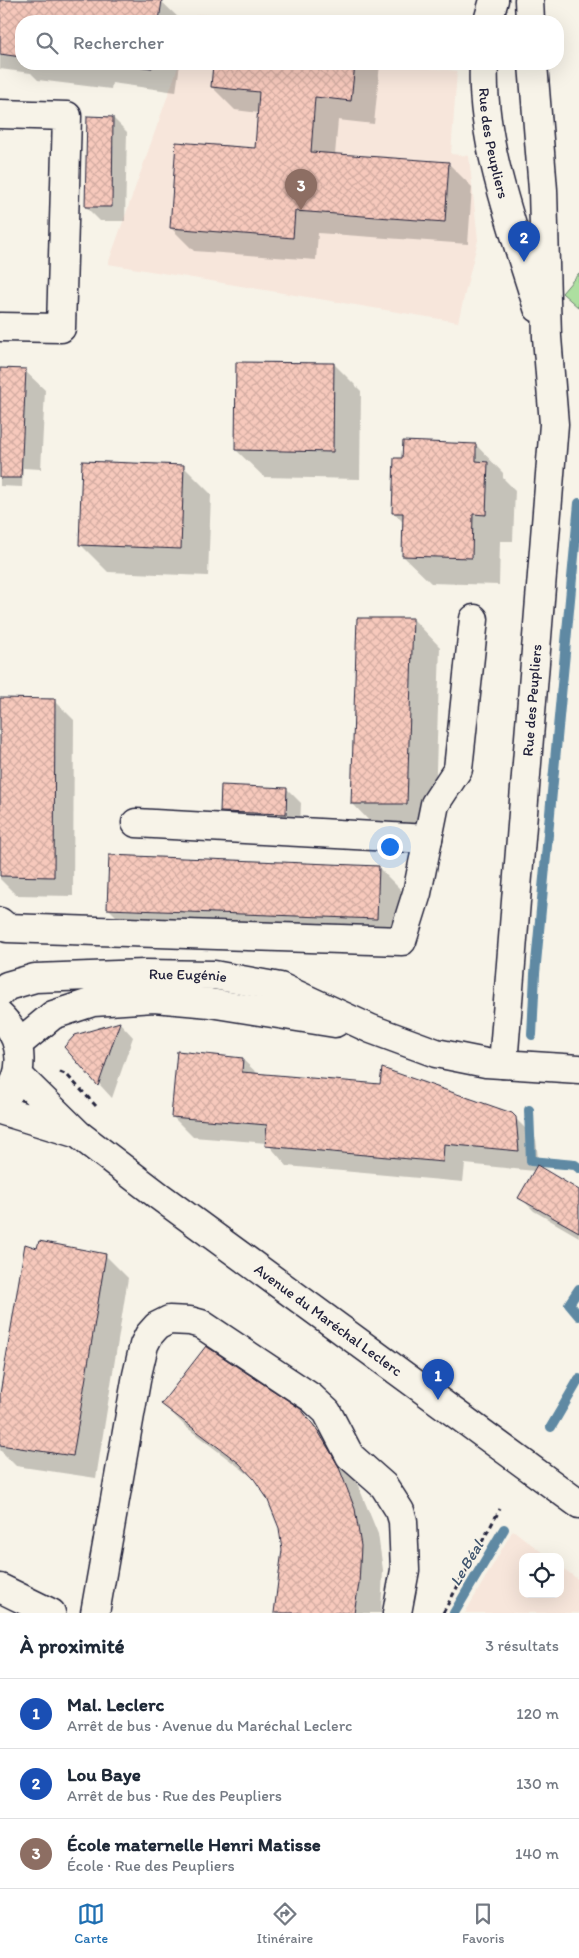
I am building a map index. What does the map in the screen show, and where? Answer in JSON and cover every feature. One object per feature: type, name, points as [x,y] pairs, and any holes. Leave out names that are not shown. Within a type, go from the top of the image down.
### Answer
[{"type":"street","points":[[490,15],[494,0]]},
{"type":"street","points":[[529,0],[530,15]]},
{"type":"street","name":"Rue des Peupliers","points":[[484,70],[487,122],[499,177],[547,337]]},
{"type":"street","name":"Rue des Peupliers","points":[[503,1064],[554,424],[547,337],[543,190],[533,70]]},
{"type":"street","points":[[0,114],[67,116],[62,328],[0,326]]},
{"type":"street","points":[[0,922],[7,928],[402,941],[418,893],[435,804],[458,769],[474,619]]},
{"type":"street","points":[[136,823],[428,839]]},
{"type":"street","name":"Rue Eugénie","points":[[0,993],[7,986],[35,978],[145,974],[214,976],[280,987],[371,1029],[436,1053],[486,1063],[579,1069]]},
{"type":"street","name":"Rue Eugénie","points":[[18,1044],[53,1015],[93,1002],[154,998],[210,1002],[371,1029]]},
{"type":"street","points":[[0,1016],[14,1032],[20,1055],[18,1074],[14,1086],[0,1102]]},
{"type":"street","name":"Avenue du Maréchal Leclerc","points":[[18,1074],[78,1134],[159,1196],[579,1504]]},
{"type":"street","name":"Avenue du Maréchal Leclerc","points":[[0,1110],[78,1134]]},
{"type":"street","points":[[95,1613],[138,1367],[149,1335],[157,1326],[169,1320],[201,1324],[312,1398],[327,1412],[350,1456],[384,1486],[400,1511],[403,1521],[405,1570],[397,1613]]},
{"type":"street","points":[[0,1588],[51,1613]]},
{"type":"path","points":[[442,1613],[500,1508]]},
{"type":"shaded area","points":[[177,70],[457,71],[451,154],[469,156],[478,240],[458,322],[108,264]]},
{"type":"shaded area","points":[[513,1530],[543,1553],[519,1553],[519,1598],[564,1598],[564,1569],[579,1580],[579,1613],[465,1613]]},
{"type":"green space","points":[[579,273],[579,308],[562,293]]},
{"type":"building","points":[[0,0],[162,0],[160,15],[15,15],[15,56],[0,54]]},
{"type":"building","points":[[212,70],[354,70],[351,101],[315,97],[311,152],[449,162],[445,222],[295,211],[293,238],[170,228],[176,142],[255,148],[259,92],[211,87]]},
{"type":"building","points":[[87,116],[113,117],[112,207],[85,207]]},
{"type":"building","points":[[236,362],[334,363],[333,452],[235,450]]},
{"type":"building","points":[[0,368],[26,369],[21,478],[0,478]]},
{"type":"building","points":[[403,441],[476,444],[476,461],[488,462],[486,515],[473,514],[472,558],[402,556],[403,513],[392,513],[394,458],[402,458]]},
{"type":"building","points":[[82,461],[184,465],[181,549],[79,545]]},
{"type":"building","points":[[357,618],[413,618],[407,804],[351,804]]},
{"type":"building","points":[[0,698],[55,699],[54,877],[0,876]]},
{"type":"building","points":[[221,785],[287,788],[286,814],[220,812]]},
{"type":"building","points":[[109,855],[379,866],[377,919],[107,909]]},
{"type":"building","points":[[120,1022],[98,1086],[64,1047],[75,1035]]},
{"type":"building","points":[[177,1051],[243,1058],[242,1072],[380,1084],[382,1068],[512,1113],[516,1117],[519,1151],[444,1144],[443,1162],[265,1146],[267,1125],[171,1117]]},
{"type":"building","points":[[537,1165],[579,1190],[579,1232],[518,1198]]},
{"type":"building","points":[[39,1241],[106,1254],[73,1456],[0,1445],[0,1394],[25,1244],[37,1248]]},
{"type":"building","points":[[206,1346],[301,1409],[318,1431],[338,1465],[355,1509],[361,1546],[359,1584],[354,1613],[274,1613],[282,1550],[279,1528],[267,1498],[254,1479],[239,1463],[161,1404]]},
{"type":"waterway","points":[[532,1035],[535,974],[579,503]]},
{"type":"waterway","points":[[529,1110],[531,1161],[575,1165],[579,1168]]},
{"type":"waterway","points":[[579,1289],[569,1304],[579,1316]]},
{"type":"waterway","points":[[551,1427],[579,1379]]},
{"type":"waterway","name":"Le Béal","points":[[454,1613],[504,1529]]},
{"type":"place","name":"École maternelle Henri Matisse","points":[[301,210]]},
{"type":"place","name":"Lou Baye","points":[[524,262]]},
{"type":"place","name":"Mal. Leclerc","points":[[438,1400]]}]
